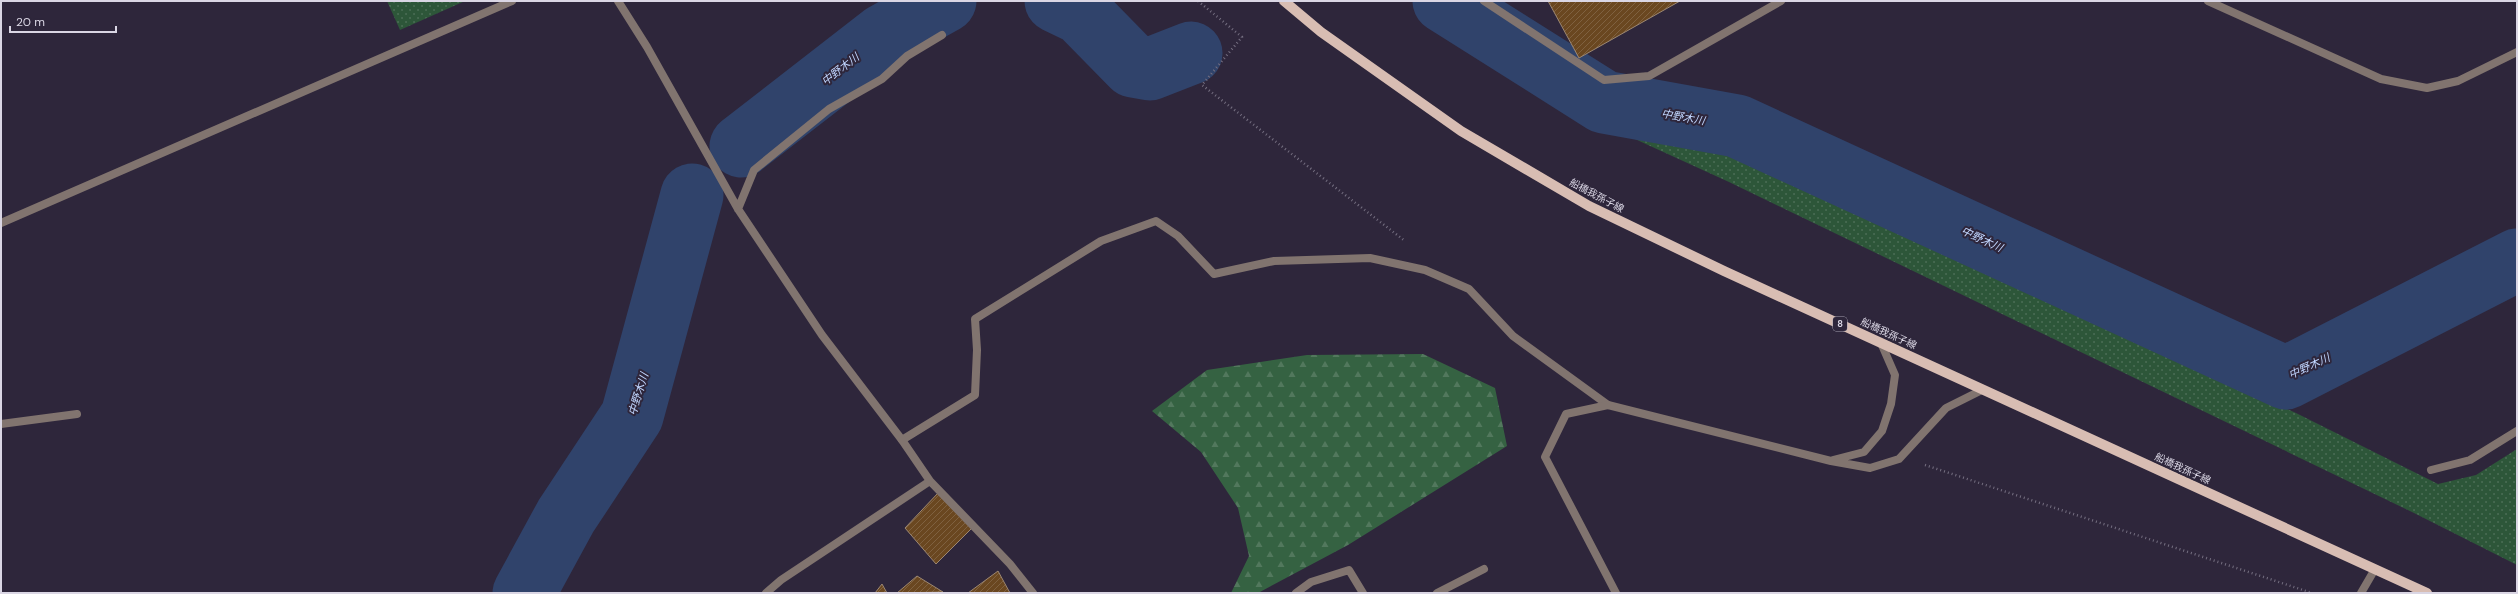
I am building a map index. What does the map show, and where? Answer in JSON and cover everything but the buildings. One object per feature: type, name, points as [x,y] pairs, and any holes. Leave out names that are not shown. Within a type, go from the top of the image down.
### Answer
[{"type":"main road","name":"船橋我孫子線","points":[[1284,1],[1321,32],[1462,131],[1589,206],[1982,390],[2426,593]]},
{"type":"street","points":[[1,223],[512,1]]},
{"type":"street","points":[[618,1],[647,47],[738,209],[822,335],[902,440],[930,481],[1010,564],[1033,593]]},
{"type":"street","points":[[1484,1],[1604,80],[1649,76],[1781,1]]},
{"type":"street","points":[[2208,1],[2381,79],[2427,88],[2458,81],[2517,52]]},
{"type":"street","points":[[738,209],[754,170],[829,109],[882,79],[907,56],[942,35]]},
{"type":"street","points":[[902,440],[975,395],[977,350],[975,318],[1101,241],[1156,221],[1178,236],[1214,274],[1274,261],[1370,258],[1425,270],[1469,289],[1513,336],[1608,405],[1830,461],[1870,468],[1899,459],[1928,425],[1946,408],[1982,390]]},
{"type":"street","points":[[1830,461],[1864,452],[1882,431],[1891,404],[1895,375],[1881,343]]},
{"type":"street","points":[[1608,405],[1566,414],[1545,457],[1616,593]]},
{"type":"street","points":[[1,424],[77,414]]},
{"type":"street","points":[[2431,470],[2470,460],[2517,431]]},
{"type":"street","points":[[766,593],[781,580],[930,481]]},
{"type":"street","points":[[1437,593],[1484,569]]},
{"type":"street","points":[[2361,593],[2375,569]]},
{"type":"street","points":[[1296,593],[1311,582],[1349,570],[1363,593]]},
{"type":"path","points":[[1198,1],[1242,37],[1202,85],[1427,258],[1425,270]]},
{"type":"path","points":[[1899,459],[1924,464],[2312,593]]},
{"type":"green space","points":[[387,1],[465,1],[400,30]]},
{"type":"green space","points":[[1613,129],[1699,138],[2296,413],[2438,484],[2476,475],[2517,449],[2517,565],[2414,513],[1729,182]]},
{"type":"green space","points":[[1423,354],[1495,388],[1507,446],[1348,545],[1258,593],[1231,593],[1249,556],[1238,508],[1201,452],[1152,411],[1207,370],[1307,355]]},
{"type":"waterway","name":"中野木川","points":[[741,146],[884,35],[945,1]]},
{"type":"waterway","name":"中野木川","points":[[1056,1],[1081,13],[1133,66],[1150,69],[1191,53]]},
{"type":"waterway","name":"中野木川","points":[[1444,1],[1604,102],[1737,126],[2286,378],[2517,260]]},
{"type":"waterway","name":"中野木川","points":[[524,593],[566,516],[632,416],[692,195]]}]
